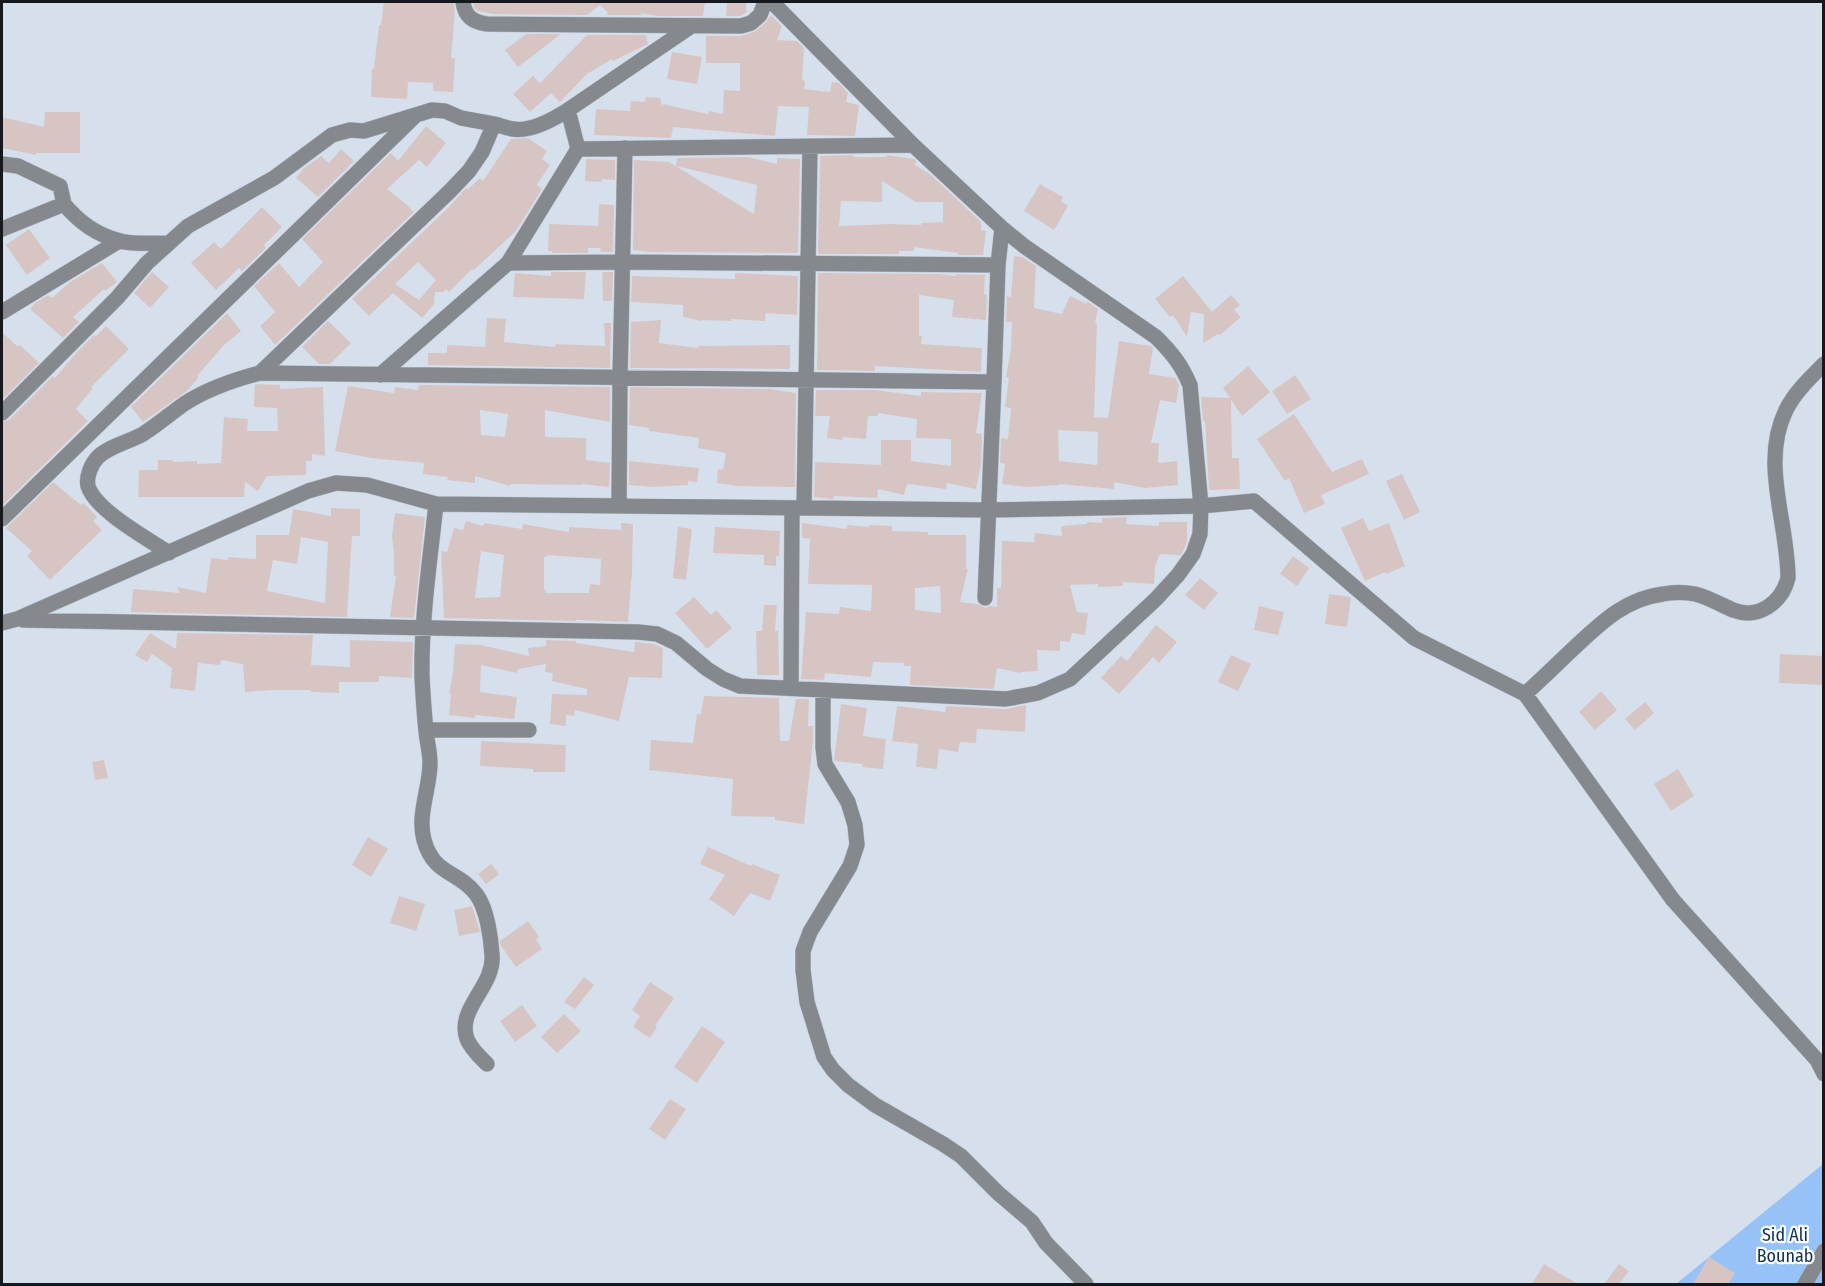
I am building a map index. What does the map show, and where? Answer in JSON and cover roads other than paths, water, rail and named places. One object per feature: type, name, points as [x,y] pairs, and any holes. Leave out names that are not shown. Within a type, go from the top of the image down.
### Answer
[{"type":"street","points":[[463,2],[465,11],[477,23],[690,27],[741,27],[751,23],[760,15],[765,2]]},
{"type":"street","points":[[9,621],[638,632],[657,634],[676,643],[707,669],[740,686],[1006,699],[1038,693],[1070,679],[1156,599],[1193,554],[1200,534],[1201,506],[1190,385],[1182,367],[1156,337],[1024,246],[1002,228],[913,145],[772,2]]},
{"type":"street","points":[[2,413],[117,298],[147,263],[188,226],[274,178],[332,135],[350,130],[364,131],[432,110],[445,111],[460,118],[494,123],[515,130],[552,121],[690,27]]},
{"type":"street","points":[[380,375],[508,263],[578,149],[568,110]]},
{"type":"street","points":[[2,519],[418,113]]},
{"type":"street","points":[[260,373],[469,171],[482,152],[494,123]]},
{"type":"street","points":[[578,149],[913,145]]},
{"type":"street","points":[[791,688],[805,380],[810,146]]},
{"type":"street","points":[[619,506],[625,148]]},
{"type":"street","points":[[2,164],[18,166],[60,186],[64,204],[75,218],[93,230],[119,241],[169,243]]},
{"type":"street","points":[[2,230],[64,204]]},
{"type":"street","points":[[985,598],[998,265],[1002,228]]},
{"type":"street","points":[[2,312],[119,241]]},
{"type":"street","points":[[508,263],[998,265]]},
{"type":"street","points":[[1525,694],[1608,617],[1639,599],[1667,593],[1697,595],[1733,610],[1749,613],[1775,603],[1786,587],[1788,568],[1775,472],[1777,436],[1794,396],[1824,364]]},
{"type":"street","points":[[169,553],[112,515],[97,502],[88,487],[91,467],[98,457],[146,432],[185,404],[214,388],[260,373],[994,382]]},
{"type":"street","points":[[9,621],[308,491],[336,483],[367,485],[436,504],[990,510],[1201,506],[1254,501],[1414,638],[1525,694],[1673,900],[1817,1060],[1824,1074]]},
{"type":"street","points":[[436,504],[423,628],[422,676],[430,761],[422,826],[423,838],[436,865],[468,886],[477,894],[484,907],[492,955],[492,970],[466,1017],[465,1029],[467,1040],[487,1064]]},
{"type":"street","points":[[823,690],[825,764],[848,802],[855,825],[857,845],[850,866],[810,932],[803,951],[807,1002],[824,1057],[848,1085],[961,1156],[998,1193],[1032,1222],[1046,1243],[1086,1284]]},
{"type":"street","points":[[426,730],[529,730]]},
{"type":"street","points":[[1804,1284],[1824,1251]]},
{"type":"park label","name":"Sid Ali Bounab","points":[[1785,1245]]}]
